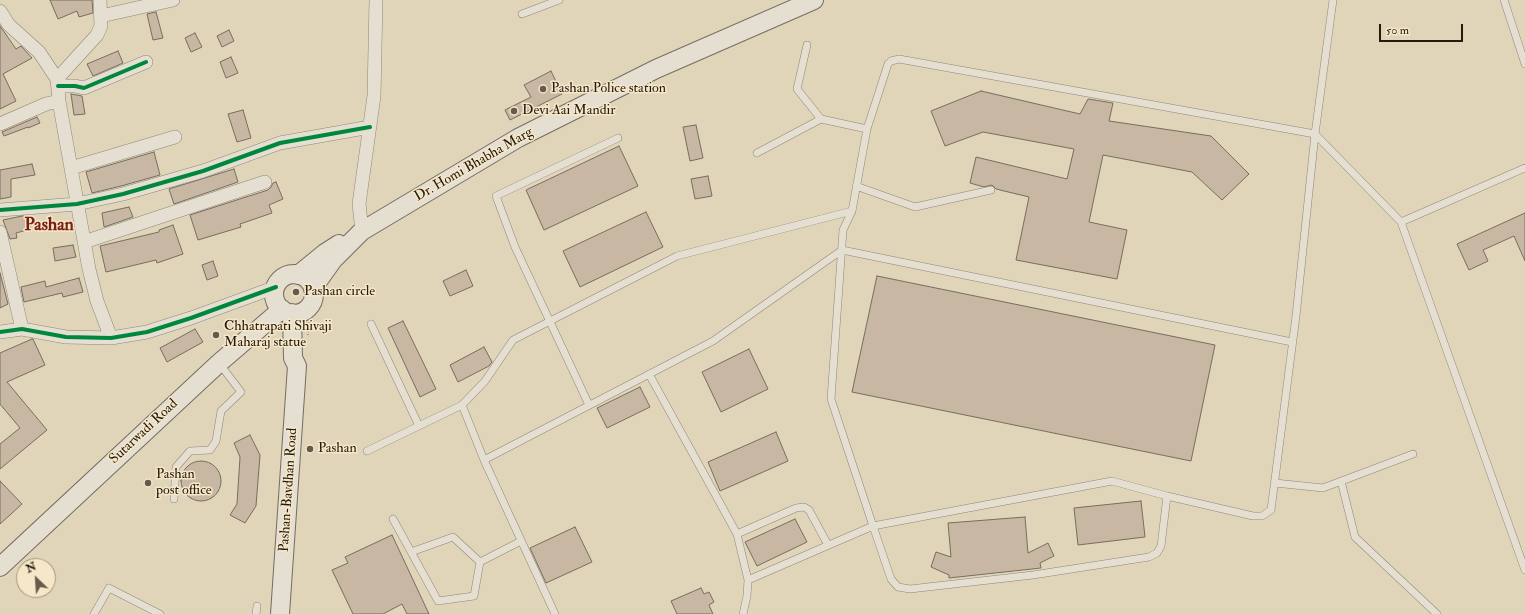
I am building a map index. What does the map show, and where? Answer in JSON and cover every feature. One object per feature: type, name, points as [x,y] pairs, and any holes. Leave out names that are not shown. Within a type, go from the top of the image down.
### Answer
[{"type":"main road","name":"Dr. Homi Bhabha Marg","points":[[298,275],[325,253],[346,239],[359,234],[518,138],[656,69],[809,1]]},
{"type":"main road","name":"Dr. Homi Bhabha Marg","points":[[313,288],[333,260],[359,234]]},
{"type":"main road","points":[[3,559],[129,432],[285,304],[309,307],[312,301],[313,288],[305,277],[292,274],[285,276],[280,281],[285,304]]},
{"type":"main road","name":"Sutarwadi Road","points":[[3,559],[285,304]]},
{"type":"main road","name":"Pashan-Bavdhan Road","points":[[280,614],[297,366],[293,358],[285,304]]},
{"type":"street","points":[[58,83],[97,35],[101,26],[100,0]]},
{"type":"street","points":[[101,16],[173,0]]},
{"type":"street","points":[[359,234],[359,204],[370,127],[375,76],[376,0]]},
{"type":"street","points":[[0,11],[9,25],[39,52],[58,83],[59,101],[89,269],[97,301],[111,338]]},
{"type":"street","points":[[58,83],[84,88],[146,62]]},
{"type":"street","points":[[0,124],[46,104],[59,101]]},
{"type":"street","points":[[0,210],[77,204],[123,194],[203,171],[280,143],[370,127]]},
{"type":"street","points":[[71,168],[175,137]]},
{"type":"street","points":[[84,242],[265,182]]},
{"type":"street","points":[[0,232],[22,329]]},
{"type":"street","points":[[0,332],[22,329],[66,338],[111,338],[147,332],[191,318],[285,304]]},
{"type":"lane","points":[[522,14],[559,0]]},
{"type":"lane","points":[[748,580],[874,526],[1112,482],[1253,516],[1262,516],[1271,510],[1296,316],[1314,134],[1333,0]]},
{"type":"lane","points":[[1504,0],[1525,64]]},
{"type":"lane","points":[[807,45],[797,89],[821,119],[867,129]]},
{"type":"lane","points":[[1167,496],[1161,546],[1157,553],[1149,557],[1033,575],[910,589],[898,587],[891,579],[831,399],[843,230],[852,211],[867,129],[886,68],[891,61],[899,60],[1314,134],[1401,222],[1525,570]]},
{"type":"lane","points":[[757,153],[821,119]]},
{"type":"lane","points":[[589,405],[515,247],[496,196],[618,138]]},
{"type":"lane","points":[[1401,222],[1525,168]]},
{"type":"lane","points":[[856,186],[915,207],[991,190]]},
{"type":"lane","points":[[367,451],[462,405],[486,381],[513,340],[677,256],[852,211]]},
{"type":"lane","points":[[484,460],[713,341],[842,250],[1292,342]]},
{"type":"lane","points":[[371,324],[419,426]]},
{"type":"lane","points":[[174,499],[176,467],[190,451],[210,450],[216,441],[221,411],[241,392],[219,363]]},
{"type":"lane","points":[[649,374],[737,534],[748,580],[747,596],[743,614]]},
{"type":"lane","points":[[462,405],[484,460],[555,614]]},
{"type":"lane","points":[[1275,483],[1323,488],[1413,454]]},
{"type":"lane","points":[[1341,481],[1355,537],[1437,614]]},
{"type":"lane","points":[[737,534],[796,508],[804,507],[809,510],[828,545]]},
{"type":"lane","points":[[393,519],[438,601],[474,596],[480,562]]},
{"type":"lane","points":[[411,552],[453,538],[480,562]]},
{"type":"lane","points":[[480,562],[521,540]]},
{"type":"lane","points":[[94,614],[109,588],[160,614]]},
{"type":"building","points":[[50,0],[92,0],[93,13],[79,17],[77,11],[58,19]]},
{"type":"building","points":[[156,12],[163,38],[153,40],[147,14]]},
{"type":"building","points":[[0,26],[16,49],[21,46],[32,58],[3,74],[16,101],[0,109]]},
{"type":"building","points":[[229,30],[234,41],[222,47],[217,36]]},
{"type":"building","points":[[195,33],[202,47],[191,52],[185,38]]},
{"type":"building","points":[[118,51],[123,63],[93,76],[87,64]]},
{"type":"building","points":[[231,57],[238,73],[226,78],[220,62]]},
{"type":"building","name":"Pashan Police station","points":[[551,71],[562,94],[510,120],[505,110],[531,97],[524,85]]},
{"type":"building","points":[[981,91],[1080,114],[1088,99],[1113,103],[1109,121],[1211,136],[1249,174],[1222,200],[1192,172],[1103,155],[1089,222],[1127,230],[1117,279],[1016,260],[1029,197],[996,189],[992,185],[984,187],[970,183],[976,157],[1067,179],[1074,149],[983,132],[945,146],[931,111]]},
{"type":"building","points":[[71,94],[82,96],[85,114],[74,115]]},
{"type":"building","points":[[243,110],[251,138],[237,142],[228,114]]},
{"type":"building","points":[[37,117],[40,123],[4,136],[2,132]]},
{"type":"building","points":[[696,125],[703,158],[690,161],[683,127]]},
{"type":"building","points":[[619,146],[638,186],[544,230],[526,190]]},
{"type":"building","points":[[154,152],[160,175],[92,193],[86,172]]},
{"type":"building","points":[[32,164],[35,175],[11,179],[11,197],[0,199],[0,170]]},
{"type":"building","points":[[234,169],[238,182],[174,204],[169,189]]},
{"type":"building","points":[[708,176],[712,196],[695,199],[691,179]]},
{"type":"building","points":[[276,182],[283,199],[269,205],[272,213],[240,224],[241,227],[198,240],[190,215],[268,190],[273,183]]},
{"type":"building","points":[[129,207],[133,217],[104,227],[102,213]]},
{"type":"building","points":[[646,212],[663,247],[580,287],[563,251]]},
{"type":"building","points":[[1525,213],[1525,261],[1514,236],[1483,250],[1488,261],[1469,270],[1457,244]]},
{"type":"building","points":[[27,216],[31,229],[16,233],[17,238],[10,239],[3,220]]},
{"type":"building","points":[[173,225],[183,254],[157,263],[156,260],[106,272],[100,246],[159,232],[159,230]]},
{"type":"building","points":[[73,245],[76,257],[55,261],[53,248]]},
{"type":"building","points":[[213,261],[218,276],[207,280],[202,265]]},
{"type":"building","points":[[466,270],[473,286],[450,296],[443,281]]},
{"type":"building","points":[[0,273],[8,304],[0,308]]},
{"type":"building","points":[[877,276],[1215,345],[1191,461],[852,392]]},
{"type":"building","points":[[79,278],[83,292],[63,297],[62,293],[24,302],[21,287],[45,281],[46,287]]},
{"type":"building","points":[[403,321],[436,389],[420,397],[388,328]]},
{"type":"building","points":[[195,329],[203,342],[167,362],[160,348]]},
{"type":"building","points":[[32,339],[45,365],[7,382],[47,430],[0,469],[0,444],[20,428],[0,404],[0,353]]},
{"type":"building","points":[[484,347],[492,362],[489,366],[458,382],[450,365]]},
{"type":"building","points":[[749,349],[768,389],[721,412],[702,372]]},
{"type":"building","points":[[640,387],[650,407],[607,428],[597,408]]},
{"type":"building","points":[[776,432],[788,461],[720,491],[708,462]]},
{"type":"building","points":[[250,435],[260,455],[256,506],[245,523],[230,515],[237,504],[240,457],[234,443]]},
{"type":"building","points":[[205,461],[212,464],[218,470],[221,481],[220,489],[212,498],[205,501],[197,501],[190,498],[182,489],[181,477],[184,470],[193,462]]},
{"type":"building","points":[[0,481],[22,504],[0,524]]},
{"type":"building","points":[[1141,501],[1145,537],[1078,545],[1074,508]]},
{"type":"building","points":[[1025,517],[1028,553],[1048,543],[1054,556],[1040,563],[1041,568],[949,578],[949,575],[931,567],[936,552],[951,557],[948,523]]},
{"type":"building","points":[[795,519],[807,542],[757,566],[745,542]]},
{"type":"building","points":[[575,527],[592,562],[546,583],[530,548]]},
{"type":"building","points":[[392,535],[429,614],[407,614],[402,604],[383,614],[353,614],[332,570],[348,563],[345,557]]},
{"type":"building","points":[[701,588],[704,594],[709,592],[714,602],[709,605],[713,614],[677,614],[671,601]]},
{"type":"cycle path","points":[[58,86],[75,86],[84,88],[146,62]]},
{"type":"cycle path","points":[[0,210],[77,204],[123,194],[203,171],[280,143],[370,127]]},
{"type":"cycle path","points":[[0,332],[22,329],[66,337],[111,338],[147,332],[191,318],[276,287]]},
{"type":"place","name":"Pashan Police station","points":[[543,89]]},
{"type":"place","name":"Devi Aai Mandir","points":[[514,111]]},
{"type":"place","name":"Pashan circle","points":[[296,292]]},
{"type":"place","name":"Chhatrapati Shivaji Maharaj statue","points":[[216,335]]},
{"type":"place","name":"Pashan","points":[[310,449]]},
{"type":"place","name":"Pashan post office","points":[[148,483]]},
{"type":"district","name":"Pashan","points":[[49,226]]}]
